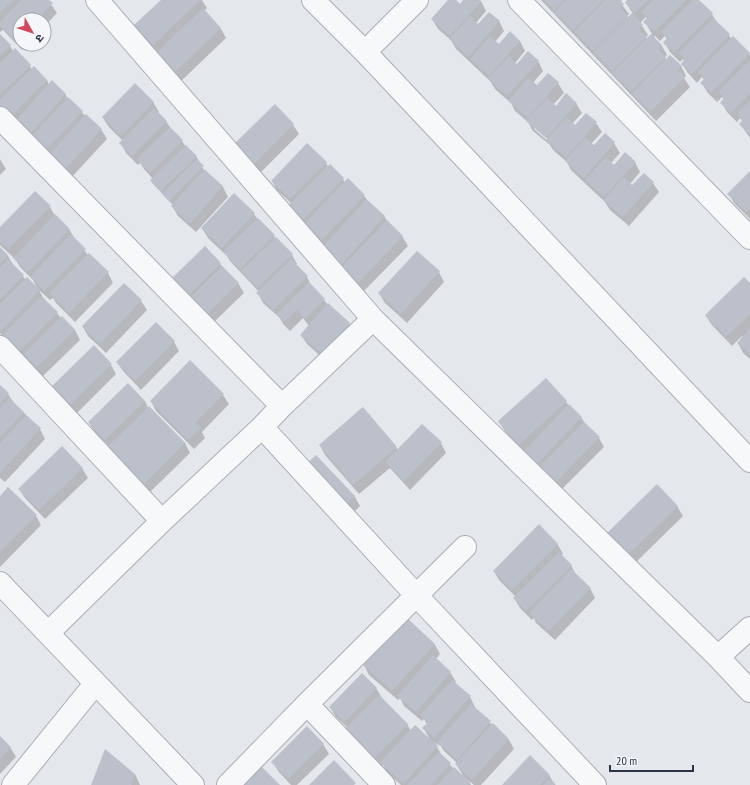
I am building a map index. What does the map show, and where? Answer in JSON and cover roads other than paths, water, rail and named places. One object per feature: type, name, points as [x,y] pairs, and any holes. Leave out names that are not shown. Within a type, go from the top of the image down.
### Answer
[{"type":"street","points":[[97,0],[373,319],[718,657],[750,691]]},
{"type":"street","points":[[313,0],[365,52],[750,460]]},
{"type":"street","points":[[365,52],[417,0]]},
{"type":"street","points":[[519,0],[750,238]]},
{"type":"street","points":[[0,118],[282,406]]},
{"type":"street","points":[[48,633],[162,521],[262,427],[373,319]]},
{"type":"street","points":[[0,347],[162,521]]},
{"type":"street","points":[[262,427],[416,595],[595,785]]},
{"type":"street","points":[[228,785],[465,547]]},
{"type":"street","points":[[0,583],[193,785]]},
{"type":"street","points":[[718,657],[750,628]]},
{"type":"street","points":[[13,785],[95,684]]},
{"type":"street","points":[[307,704],[384,785]]}]
